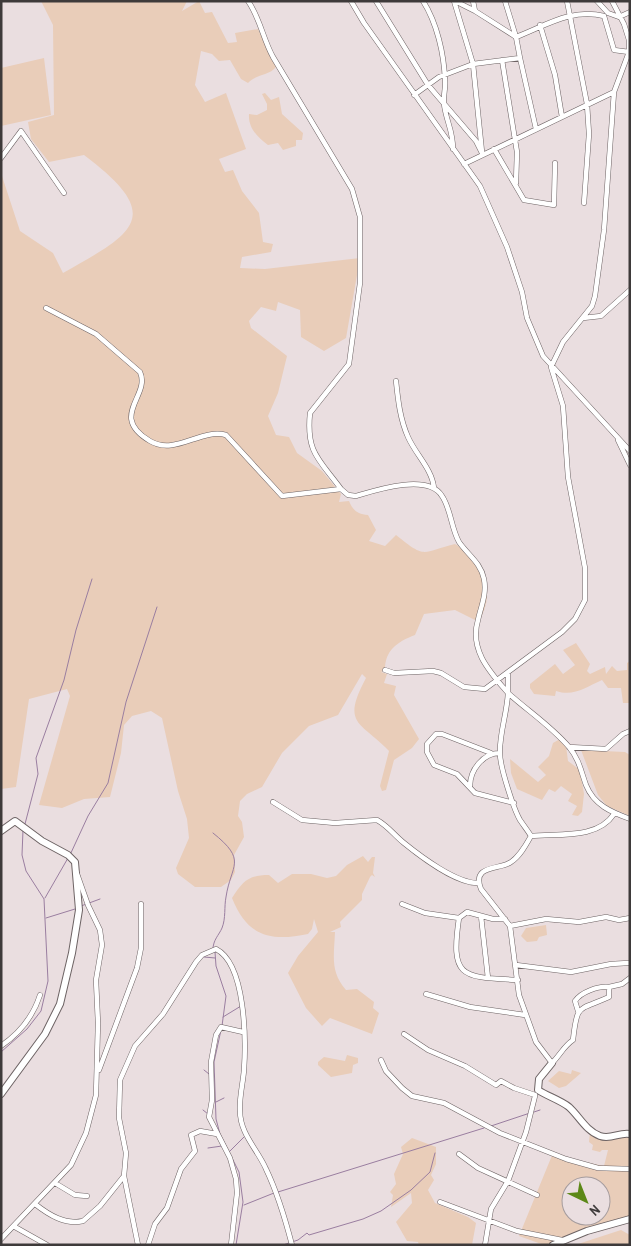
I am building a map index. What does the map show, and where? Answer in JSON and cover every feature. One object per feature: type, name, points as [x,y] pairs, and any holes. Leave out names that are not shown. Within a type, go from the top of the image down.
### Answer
[{"type":"street","points":[[248,1],[257,17],[263,39],[352,189],[360,217],[360,283],[349,364],[310,413],[311,441],[315,458],[340,488],[351,496],[408,484],[434,488]]},
{"type":"street","points":[[351,1],[414,95],[480,186],[507,248],[522,292],[527,318],[543,356],[551,367],[572,386],[630,451]]},
{"type":"street","points":[[376,1],[428,85],[444,106],[476,141],[482,155]]},
{"type":"street","points":[[423,1],[441,50],[445,75],[444,106],[453,133],[453,150]]},
{"type":"street","points":[[455,1],[475,11],[516,38]]},
{"type":"street","points":[[455,1],[473,64],[482,155]]},
{"type":"street","points":[[473,1],[475,11]]},
{"type":"street","points":[[505,1],[516,38],[536,129]]},
{"type":"street","points":[[567,1],[572,16],[588,104],[589,134],[584,203]]},
{"type":"street","points":[[597,1],[608,13],[619,17],[630,12]]},
{"type":"street","points":[[385,670],[394,673],[433,671],[469,688],[485,689],[562,632],[575,619],[585,600],[585,568],[568,477],[563,406],[551,367],[563,342],[592,306],[598,279],[604,230],[614,92],[629,52],[629,40],[624,24],[612,1]]},
{"type":"street","points":[[516,38],[540,26],[572,16],[604,16],[614,50],[629,52]]},
{"type":"street","points":[[540,26],[555,75],[562,117]]},
{"type":"street","points":[[414,95],[445,75],[473,64],[520,58]]},
{"type":"street","points":[[502,60],[514,139],[518,152],[516,183]]},
{"type":"street","points":[[464,164],[614,92]]},
{"type":"street","points":[[1,158],[21,131],[64,193]]},
{"type":"street","points":[[494,149],[516,183],[524,200],[554,205],[555,163]]},
{"type":"street","points":[[583,318],[601,316],[630,290]]},
{"type":"street","points":[[46,308],[108,343],[140,372],[143,378],[142,386],[131,409],[130,417],[146,439],[160,445],[170,445],[220,433],[229,438],[282,496],[340,488]]},
{"type":"street","points":[[396,381],[398,408],[408,437],[432,476],[434,488],[442,496],[458,540],[477,562],[484,578],[484,600],[477,622],[476,634],[484,664],[508,693],[556,732],[569,747],[577,757],[586,785],[592,796],[614,814],[630,819]]},
{"type":"street","points":[[617,436],[630,465]]},
{"type":"street","points":[[508,672],[508,693],[500,754],[504,774],[520,821],[531,836]]},
{"type":"street","points":[[569,747],[606,749],[622,734],[630,731]]},
{"type":"street","points":[[500,754],[491,754],[442,734],[436,734],[427,744],[427,752],[434,765],[457,774],[475,793],[514,803]]},
{"type":"street","points":[[470,786],[474,772],[483,758],[491,754]]},
{"type":"street","points":[[273,802],[302,820],[335,823],[377,820],[439,868],[473,883],[479,883]]},
{"type":"street","points":[[552,1063],[536,1042],[519,996],[510,926],[481,889],[479,883],[487,868],[511,862],[531,836],[580,833],[609,821],[614,814]]},
{"type":"street","points":[[1,831],[15,820],[42,841],[70,856],[87,903],[99,926],[102,945],[96,980],[96,1095],[86,1133],[74,1160],[15,1227],[1,1239]]},
{"type":"street","points":[[1,1094],[44,1034],[60,1004],[72,952],[79,907],[76,870]]},
{"type":"street","points":[[97,1073],[113,1036],[137,968],[141,948],[141,904]]},
{"type":"street","points":[[402,904],[425,912],[458,918],[467,912],[505,919]]},
{"type":"street","points":[[481,916],[488,978]]},
{"type":"street","points":[[510,926],[552,919],[579,922],[606,917],[619,920],[630,918]]},
{"type":"street","points":[[458,918],[455,954],[458,964],[463,971],[473,977],[518,980]]},
{"type":"street","points":[[138,1245],[124,1176],[126,1146],[119,1118],[120,1080],[137,1044],[163,1014],[196,962],[214,950],[230,963],[238,980],[243,1002],[244,1068],[240,1109],[241,1120],[250,1144],[265,1167],[281,1204],[292,1245]]},
{"type":"street","points":[[516,965],[571,972],[611,964],[628,963]]},
{"type":"street","points":[[485,1245],[487,1221],[491,1209],[508,1181],[522,1141],[539,1079],[560,1055],[564,1047],[573,1040],[578,1011],[575,1000],[579,996],[602,987],[622,984],[630,978]]},
{"type":"street","points":[[578,1011],[581,1007],[609,997],[609,987]]},
{"type":"street","points":[[1,1046],[21,1031],[34,1011],[40,994]]},
{"type":"street","points":[[426,994],[470,1007],[525,1015]]},
{"type":"street","points":[[231,1245],[237,1193],[230,1158],[208,1117],[212,1100],[210,1069],[214,1044],[220,1027],[243,1032]]},
{"type":"street","points":[[404,1034],[428,1050],[465,1066],[489,1082],[496,1085],[501,1081],[567,1105],[588,1129],[600,1136],[614,1137],[622,1132],[630,1134]]},
{"type":"street","points":[[381,1060],[386,1071],[412,1096],[444,1103],[469,1119],[579,1163],[598,1168],[630,1170]]},
{"type":"street","points":[[148,1245],[155,1224],[167,1208],[181,1169],[195,1151],[191,1135],[200,1130],[217,1134]]},
{"type":"street","points":[[459,1154],[478,1168],[537,1196]]},
{"type":"street","points":[[35,1204],[54,1217],[69,1221],[83,1221],[100,1206],[124,1176]]},
{"type":"street","points":[[55,1183],[74,1195],[87,1196]]},
{"type":"street","points":[[440,1202],[517,1231],[562,1240]]},
{"type":"street","points":[[553,1245],[562,1240],[630,1219]]},
{"type":"street","points":[[15,1227],[47,1245]]},
{"type":"shaded area","points":[[41,1],[187,1],[182,11],[199,1],[205,13],[212,12],[228,43],[237,42],[235,33],[258,29],[276,67],[273,70],[248,83],[241,79],[230,60],[219,61],[212,54],[201,51],[195,85],[205,102],[226,93],[246,149],[219,159],[225,172],[233,170],[242,191],[259,213],[263,242],[273,244],[271,252],[242,257],[240,268],[265,269],[360,258],[346,338],[324,351],[301,337],[300,310],[278,302],[276,311],[261,307],[249,321],[251,328],[287,356],[278,393],[268,416],[276,435],[289,437],[297,453],[322,471],[341,494],[339,502],[349,501],[356,511],[368,515],[376,530],[369,541],[385,546],[396,535],[414,548],[424,552],[455,544],[473,559],[482,573],[487,588],[486,602],[479,622],[455,610],[424,614],[415,635],[398,644],[387,657],[385,670],[381,672],[387,674],[384,683],[396,686],[394,695],[419,739],[412,748],[394,760],[386,790],[382,791],[380,786],[389,751],[362,727],[357,721],[355,714],[355,705],[366,678],[362,674],[338,715],[309,726],[282,753],[262,787],[247,794],[240,801],[238,816],[242,822],[244,837],[234,855],[235,872],[231,880],[221,887],[195,887],[178,874],[176,868],[189,838],[187,819],[178,791],[162,718],[151,711],[132,716],[124,725],[121,753],[110,797],[84,799],[62,808],[39,805],[70,696],[67,689],[29,699],[16,787],[1,789],[1,173],[20,231],[53,253],[63,273],[108,246],[123,234],[131,222],[132,208],[125,193],[109,176],[84,155],[49,162],[31,139],[28,122],[54,115],[53,25]]},
{"type":"shaded area","points":[[44,58],[51,115],[1,126],[1,68]]},
{"type":"shaded area","points":[[265,93],[271,100],[279,97],[282,114],[303,133],[302,140],[296,140],[296,146],[283,150],[278,143],[268,145],[257,136],[252,128],[249,114],[257,115],[267,110],[267,104],[262,94]]},
{"type":"shaded area","points":[[576,643],[590,664],[587,671],[590,674],[605,667],[606,674],[612,666],[617,671],[627,670],[627,663],[630,661],[630,703],[623,703],[621,688],[608,688],[602,680],[574,692],[562,693],[556,691],[555,696],[534,694],[530,684],[555,664],[563,674],[575,665],[563,650]]},
{"type":"shaded area","points":[[560,739],[566,746],[568,761],[580,770],[584,794],[582,812],[578,816],[572,815],[577,806],[568,801],[572,794],[561,786],[555,792],[549,789],[542,800],[517,789],[511,773],[510,759],[538,782],[546,775],[538,767],[549,756],[553,743]]},
{"type":"shaded area","points":[[581,750],[625,752],[630,755],[630,816],[607,806],[598,795]]},
{"type":"shaded area","points":[[363,856],[368,862],[372,857],[375,857],[373,873],[375,877],[372,875],[370,877],[362,894],[362,900],[340,922],[341,927],[330,932],[335,932],[334,963],[341,983],[346,990],[357,989],[374,1002],[373,1008],[379,1013],[372,1034],[330,1018],[322,1026],[306,1008],[288,973],[298,956],[318,932],[314,919],[312,929],[308,934],[282,937],[271,936],[261,933],[245,921],[232,898],[243,883],[256,876],[269,875],[278,883],[292,874],[311,874],[327,878],[336,876],[347,865]]},
{"type":"shaded area","points":[[546,925],[547,935],[539,937],[537,941],[527,942],[521,936],[526,928]]},
{"type":"shaded area","points":[[347,1055],[358,1058],[358,1063],[353,1065],[352,1073],[331,1077],[318,1065],[318,1062],[324,1057],[345,1061]]},
{"type":"shaded area","points":[[572,1070],[581,1073],[566,1086],[559,1088],[548,1081],[559,1071],[571,1074]]},
{"type":"shaded area","points":[[590,1132],[606,1140],[630,1137],[630,1218],[611,1225],[611,1176],[561,1176],[561,1226],[607,1226],[552,1245],[544,1245],[519,1236],[553,1153],[570,1159],[604,1166],[608,1150],[600,1152],[592,1150],[593,1145],[589,1142]]},
{"type":"shaded area","points":[[412,1138],[436,1147],[436,1164],[431,1175],[434,1180],[428,1190],[435,1203],[468,1217],[476,1223],[472,1245],[419,1245],[418,1242],[407,1241],[396,1222],[412,1203],[411,1193],[391,1207],[393,1195],[390,1192],[396,1184],[394,1174],[403,1154],[401,1147]]},
{"type":"shaded area","points":[[621,1230],[630,1235],[630,1245],[575,1245]]},
{"type":"waterway","points":[[25,824],[38,774],[36,758],[64,680],[76,630],[92,579]]},
{"type":"waterway","points":[[70,855],[88,816],[108,783],[126,702],[157,607]]},
{"type":"waterway","points":[[1,1052],[27,1029],[41,1011],[48,981],[44,899],[26,871],[22,855],[23,830]]},
{"type":"waterway","points":[[213,833],[224,842],[234,857],[223,924],[213,949]]},
{"type":"waterway","points":[[45,898],[68,858]]},
{"type":"waterway","points":[[81,906],[100,899]]},
{"type":"waterway","points":[[46,918],[75,909]]},
{"type":"waterway","points":[[215,952],[216,966],[226,996],[222,1026]]},
{"type":"waterway","points":[[204,957],[215,958]]},
{"type":"waterway","points":[[223,1017],[241,1006]]},
{"type":"waterway","points":[[221,1030],[214,1062],[216,1119],[220,1134],[239,1172],[243,1202],[236,1245]]},
{"type":"waterway","points":[[204,1070],[209,1074]]},
{"type":"waterway","points":[[216,1102],[224,1098]]},
{"type":"waterway","points":[[203,1110],[208,1114]]},
{"type":"waterway","points":[[534,1112],[540,1110]]},
{"type":"waterway","points":[[491,1126],[530,1113]]},
{"type":"waterway","points":[[278,1192],[484,1128]]},
{"type":"waterway","points":[[229,1152],[244,1137]]},
{"type":"waterway","points":[[208,1148],[222,1146]]},
{"type":"waterway","points":[[283,1245],[298,1240],[307,1233],[309,1235],[363,1219],[381,1211],[411,1190],[430,1172],[435,1153]]},
{"type":"waterway","points":[[244,1205],[274,1193]]}]
